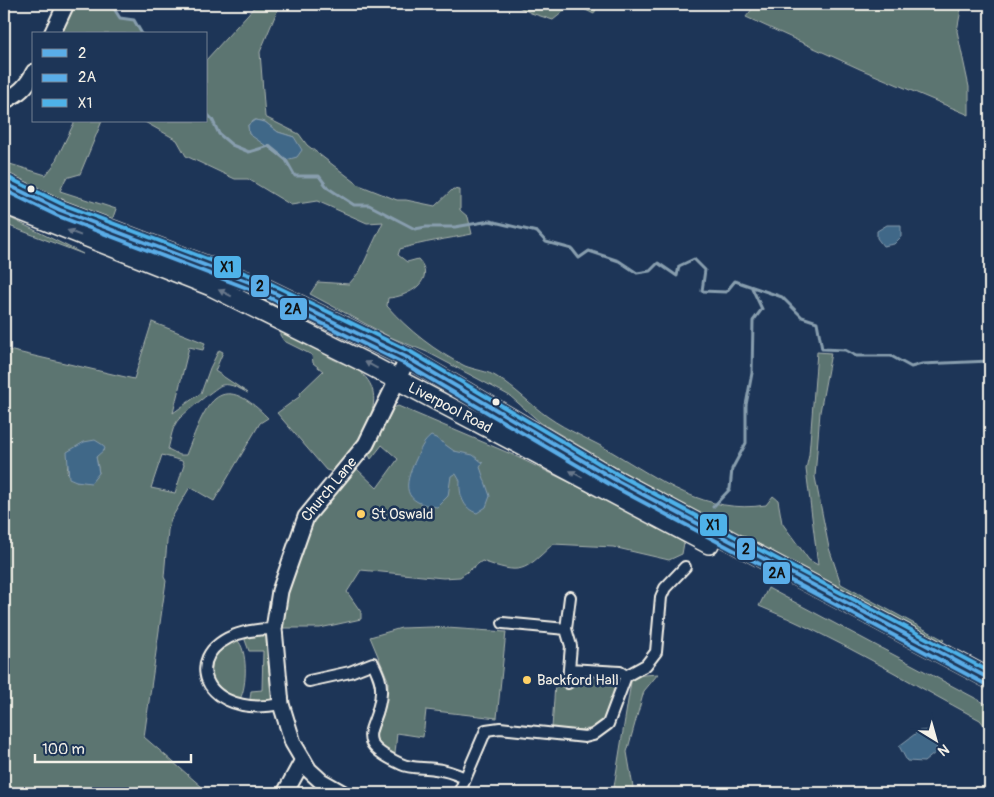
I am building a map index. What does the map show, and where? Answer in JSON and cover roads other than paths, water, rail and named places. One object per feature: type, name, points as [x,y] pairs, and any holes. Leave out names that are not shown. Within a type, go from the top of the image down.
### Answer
[{"type":"highway","name":"Liverpool Road","points":[[4,183],[60,210],[262,287],[408,358],[614,479],[990,680]]},
{"type":"highway","name":"Liverpool Road","points":[[4,204],[211,286],[398,379],[895,641],[990,694]]},
{"type":"street","points":[[53,32],[66,4]]},
{"type":"street","points":[[4,100],[18,95],[32,76]]},
{"type":"street","name":"Church Lane","points":[[342,793],[321,781],[303,760],[293,742],[281,704],[274,629],[280,591],[306,518],[366,444],[408,358]]},
{"type":"street","points":[[459,793],[486,730],[493,728],[585,737],[600,732],[613,714],[626,676],[646,665],[656,652],[661,597],[664,588],[685,567]]},
{"type":"street","points":[[568,683],[571,646],[566,629],[570,597]]},
{"type":"street","points":[[503,624],[566,629]]},
{"type":"street","points":[[274,629],[258,629],[240,633],[222,641],[212,648],[206,658],[206,668],[213,690],[224,699],[262,708],[281,704]]},
{"type":"street","points":[[309,681],[350,672],[372,663],[379,677],[381,693],[370,730],[371,742],[379,752],[403,765],[436,769],[465,778]]},
{"type":"street","points":[[569,668],[620,672],[626,676]]},
{"type":"street","points":[[285,793],[303,760]]},
{"type":"water","points":[[255,120],[265,122],[278,132],[294,137],[302,150],[297,157],[286,160],[249,134],[248,125]]},
{"type":"water","points":[[887,225],[901,225],[901,237],[894,244],[883,246],[877,238],[877,231]]},
{"type":"water","points":[[431,436],[454,451],[473,455],[483,463],[480,467],[490,496],[486,507],[477,513],[465,505],[460,491],[460,481],[456,474],[451,476],[448,496],[437,507],[417,502],[408,492],[409,477],[420,449]]},
{"type":"water","points":[[95,440],[103,445],[105,449],[96,457],[99,473],[91,483],[69,478],[67,452],[84,442]]},
{"type":"water","points":[[929,730],[938,742],[935,753],[924,762],[907,761],[899,746],[919,731]]},
{"type":"waterway","points":[[111,4],[120,18],[134,20],[141,32]]},
{"type":"waterway","points":[[208,115],[219,134],[232,145],[249,152],[269,146],[286,160],[295,176],[319,176],[328,188],[354,205],[369,205],[415,229],[455,227],[490,221],[537,232],[546,242],[572,249],[579,258],[589,251],[619,261],[637,273],[650,271],[658,263],[677,276],[679,266],[694,259],[705,270],[702,291],[726,292],[735,281],[782,297],[802,317],[817,322],[822,349],[845,350],[856,356],[891,356],[911,367],[922,364],[990,361]]},
{"type":"waterway","points":[[713,507],[730,489],[732,469],[746,443],[746,405],[752,373],[753,321],[762,309],[752,288]]},
{"type":"place","name":"St Oswald","points":[[361,514]]},
{"type":"place","name":"Backford Hall","points":[[527,680]]}]
